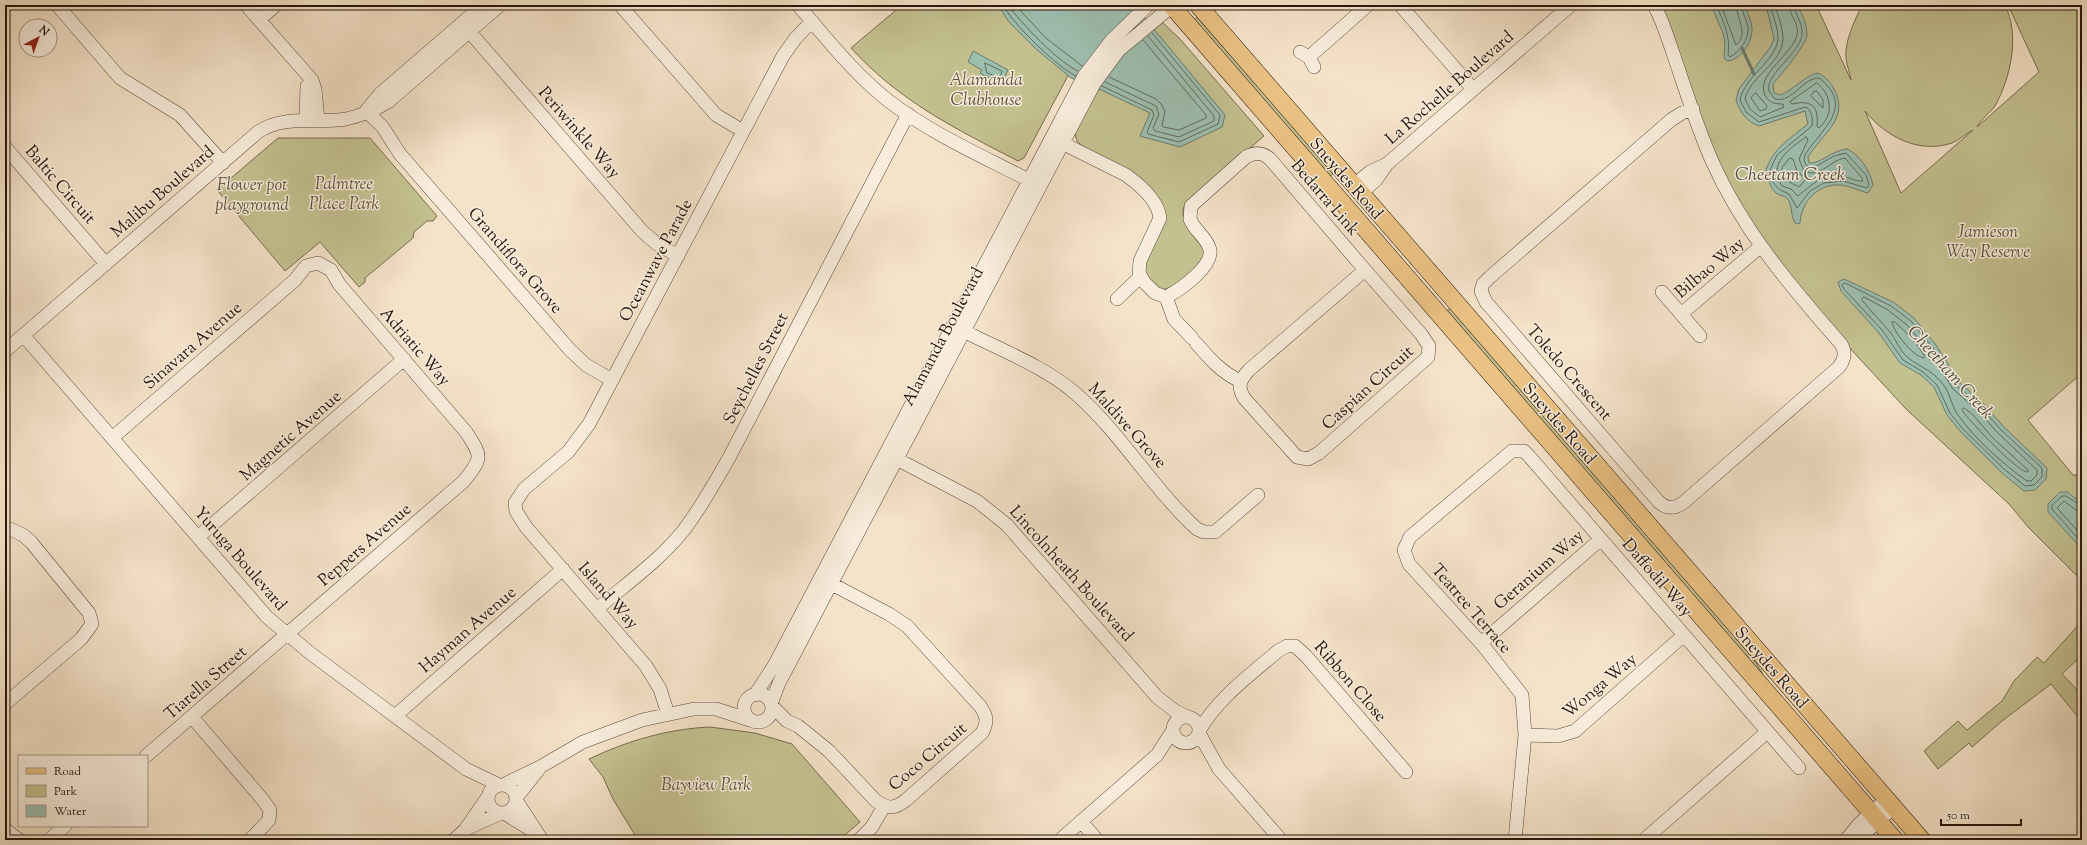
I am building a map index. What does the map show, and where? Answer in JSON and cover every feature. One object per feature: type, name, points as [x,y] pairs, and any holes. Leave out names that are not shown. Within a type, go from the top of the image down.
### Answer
[{"type":"main road","name":"Sneydes Road","points":[[1172,5],[1895,840]]},
{"type":"main road","name":"Sneydes Road","points":[[1198,5],[1922,840]]},
{"type":"main road","points":[[1343,203],[1357,189]]},
{"type":"street","points":[[246,5],[302,70],[307,88],[312,120]]},
{"type":"street","points":[[259,20],[276,5]]},
{"type":"street","name":"Malibu Boulevard","points":[[466,28],[483,5]]},
{"type":"street","name":"Malibu Boulevard","points":[[5,351],[253,136],[271,125],[286,121],[346,119],[366,111],[381,94],[466,28],[500,5]]},
{"type":"street","points":[[620,5],[711,110],[725,122],[743,131]]},
{"type":"street","points":[[798,5],[862,78],[908,114],[937,132],[1035,184]]},
{"type":"street","name":"Alamanda Boulevard","points":[[1084,89],[1118,50],[1172,5]]},
{"type":"street","points":[[1308,59],[1368,5]]},
{"type":"street","points":[[1400,5],[1473,89]]},
{"type":"street","name":"La Rochelle Boulevard","points":[[1357,189],[1370,172],[1387,164],[1571,5]]},
{"type":"street","points":[[1654,5],[1720,179],[1760,247]]},
{"type":"street","points":[[58,6],[120,78],[180,115],[223,162]]},
{"type":"street","name":"Alamanda Boulevard","points":[[891,456],[964,332],[1035,184],[1103,50],[1147,7]]},
{"type":"street","name":"Oceanwave Parade","points":[[515,503],[524,489],[574,445],[589,424],[789,46],[812,22]]},
{"type":"street","name":"Periwinkle Way","points":[[466,28],[642,231],[657,244],[678,256]]},
{"type":"street","name":"Toledo Crescent","points":[[1693,109],[1682,113],[1671,120],[1490,277],[1482,287],[1484,298],[1658,501],[1670,508],[1683,503],[1839,367],[1844,357],[1841,344],[1782,276],[1760,247]]},
{"type":"street","name":"Grandiflora Grove","points":[[366,111],[376,132],[400,154],[570,350],[586,365],[612,380]]},
{"type":"street","name":"Seychelles Street","points":[[597,609],[662,552],[682,532],[703,503],[730,456],[908,114]]},
{"type":"street","points":[[1057,141],[1126,175],[1134,181],[1156,206],[1160,218],[1140,261],[1138,273],[1155,293],[1166,297],[1174,319],[1216,366],[1226,374],[1240,381],[1249,370],[1365,270]]},
{"type":"street","name":"Baltic Circuit","points":[[5,147],[106,264]]},
{"type":"street","name":"Bedarra Link","points":[[1166,297],[1177,291],[1204,267],[1210,258],[1211,251],[1208,244],[1190,222],[1189,216],[1191,206],[1246,157],[1256,153],[1264,154],[1273,163],[1365,270]]},
{"type":"street","name":"Alamanda Boulevard","points":[[771,705],[779,683],[826,581],[891,456],[953,326],[1035,184]]},
{"type":"street","name":"Bilbao Way","points":[[1681,314],[1760,247]]},
{"type":"street","name":"Sinavara Avenue","points":[[112,438],[295,280],[306,266],[319,267]]},
{"type":"street","name":"Adriatic Way","points":[[319,267],[331,270],[339,284],[466,432],[483,460]]},
{"type":"street","name":"Caspian Circuit","points":[[1240,381],[1240,388],[1244,398],[1297,457],[1308,459],[1319,453],[1424,362],[1430,351],[1426,340],[1365,270]]},
{"type":"street","points":[[1117,299],[1140,277]]},
{"type":"street","name":"Bilbao Way","points":[[1662,292],[1700,336]]},
{"type":"street","name":"Maldive Grove","points":[[953,326],[1043,372],[1074,393],[1100,418],[1197,529],[1204,532],[1216,532],[1258,495]]},
{"type":"street","name":"Yuruga Boulevard","points":[[23,335],[265,615],[287,635],[466,769],[501,785]]},
{"type":"street","name":"Magnetic Avenue","points":[[198,538],[404,359]]},
{"type":"street","name":"Daffodil Way","points":[[1517,450],[1524,451],[1529,456],[1800,768]]},
{"type":"street","name":"Teatree Terrace","points":[[1515,840],[1525,735],[1522,695],[1481,643],[1409,564],[1405,556],[1405,544],[1410,537],[1507,453],[1517,450]]},
{"type":"street","name":"Lincolnheath Boulevard","points":[[891,456],[978,501],[1007,525],[1157,697],[1175,711],[1188,717]]},
{"type":"street","name":"Peppers Avenue","points":[[287,635],[464,481],[483,460]]},
{"type":"street","name":"Island Way","points":[[515,503],[516,511],[526,527],[651,674],[660,689],[668,714]]},
{"type":"street","points":[[5,532],[10,529],[23,535],[31,542],[89,613],[92,624],[80,639],[5,704]]},
{"type":"street","name":"Geranium Way","points":[[1481,643],[1601,539]]},
{"type":"street","name":"Hayman Avenue","points":[[394,716],[563,570]]},
{"type":"street","name":"Alamanda Boulevard","points":[[752,696],[775,664],[826,581]]},
{"type":"street","name":"Coco Circuit","points":[[771,705],[787,721],[798,726],[822,745],[869,794],[884,806],[891,808],[899,806],[982,733],[987,720],[985,713],[907,626],[890,614],[826,581]]},
{"type":"street","name":"Tiarella Street","points":[[147,755],[287,635]]},
{"type":"street","name":"Wonga Way","points":[[1525,735],[1558,736],[1575,731],[1684,635]]},
{"type":"street","name":"Ribbon Close","points":[[1199,732],[1208,716],[1225,697],[1278,651],[1287,646],[1295,646],[1306,656],[1406,772]]},
{"type":"street","points":[[750,720],[744,709],[752,696]]},
{"type":"street","points":[[454,840],[465,830],[492,789],[540,768],[570,749],[597,736],[628,724],[694,709],[716,709],[758,722],[766,720],[771,714],[771,705],[766,698],[752,696],[716,709]]},
{"type":"street","name":"Lincolnheath Boulevard","points":[[1157,697],[1173,729]]},
{"type":"street","name":"Ribbon Close","points":[[1188,717],[1225,697]]},
{"type":"street","points":[[192,717],[270,810],[269,820],[250,840]]},
{"type":"street","points":[[1157,756],[1179,719],[1188,717],[1196,722],[1199,732],[1219,769]]},
{"type":"street","name":"Coco Circuit","points":[[766,720],[787,721]]},
{"type":"street","points":[[1173,729],[1176,739],[1186,743],[1219,769],[1281,840]]},
{"type":"street","points":[[1060,840],[1157,756],[1194,740],[1199,732]]},
{"type":"street","points":[[1644,840],[1768,732]]},
{"type":"street","points":[[465,830],[512,809],[516,799],[540,768]]},
{"type":"street","name":"Yuruga Boulevard","points":[[466,769],[488,797]]},
{"type":"street","points":[[501,785],[513,790],[516,799],[540,837]]},
{"type":"street","points":[[488,797],[492,810],[502,813],[540,837]]},
{"type":"street","points":[[1846,840],[1890,803]]},
{"type":"street","points":[[859,840],[872,827],[884,806]]},
{"type":"street","points":[[1852,840],[1866,832],[1875,817]]},
{"type":"street","points":[[1081,821],[1097,840]]},
{"type":"street","points":[[49,840],[64,827]]},
{"type":"street","points":[[5,829],[19,840]]},
{"type":"green space","name":"Alamanda Clubhouse","points":[[902,5],[1129,5],[1070,72],[1024,158],[1018,161],[972,137],[909,99],[869,67],[851,48]]},
{"type":"green space","name":"Jamieson Way Reserve","points":[[1659,5],[1816,5],[1851,80],[1846,59],[1846,52],[1851,31],[1862,5],[2005,5],[2010,17],[2012,29],[2012,56],[2001,95],[1995,106],[1977,127],[2039,72],[2008,5],[2082,5],[2082,373],[2028,420],[2073,475],[2082,475],[2082,581],[2029,528],[2009,504],[1906,409],[1847,345],[1771,255],[1721,171]],"holes":[[[1865,111],[1873,120],[1893,135],[1916,145],[1940,146],[1952,143],[1973,130],[1901,193]]]},
{"type":"green space","points":[[1200,15],[1335,172],[1328,178],[1193,21]]},
{"type":"green space","points":[[1162,22],[1180,39],[1264,136],[1185,204],[1183,217],[1192,234],[1205,250],[1203,259],[1199,266],[1182,280],[1170,288],[1159,289],[1151,282],[1143,267],[1164,213],[1082,146],[1077,141],[1074,131],[1101,80]]},
{"type":"green space","name":"Palmtree Place Park","points":[[278,138],[370,138],[437,216],[433,221],[427,221],[414,232],[413,238],[365,278],[365,282],[359,287],[320,242],[285,271],[217,190]]},
{"type":"green space","points":[[1452,307],[1749,652],[1763,674],[1760,677],[1445,312]]},
{"type":"green space","points":[[2082,619],[2082,655],[2062,674],[2082,695],[2082,722],[2051,684],[2002,721],[1972,747],[1969,743],[1938,769],[1924,751],[1958,721],[1967,730],[2002,701],[2014,681],[2037,657],[2044,663],[2075,629]]},
{"type":"green space","name":"Bayview Park","points":[[710,727],[755,733],[792,744],[860,822],[839,840],[638,840],[613,799],[603,777],[589,759],[633,741],[663,733]]},
{"type":"water","points":[[998,5],[1134,5],[1225,115],[1222,127],[1180,147],[1140,136],[1150,113],[1071,78],[1036,49],[1009,22]]},
{"type":"water","points":[[1711,5],[1745,5],[1752,27],[1751,38],[1746,49],[1732,60],[1727,61],[1724,58],[1725,43],[1723,33]]},
{"type":"water","name":"Cheetam Creek","points":[[1766,5],[1797,5],[1804,19],[1807,31],[1806,40],[1793,60],[1773,84],[1774,93],[1781,95],[1808,77],[1817,73],[1830,83],[1838,98],[1839,108],[1833,125],[1808,157],[1809,163],[1817,162],[1836,152],[1847,149],[1856,155],[1864,164],[1873,185],[1868,193],[1841,185],[1825,187],[1812,195],[1807,201],[1801,215],[1800,223],[1796,224],[1789,201],[1786,197],[1777,194],[1774,191],[1766,170],[1769,162],[1778,149],[1808,124],[1805,111],[1759,126],[1744,116],[1736,100],[1739,89],[1771,46],[1774,39]]},
{"type":"water","points":[[973,51],[1008,70],[1001,84],[980,73],[982,70],[968,62]]},
{"type":"water","points":[[1844,279],[1893,302],[1914,318],[1936,345],[1960,383],[1983,403],[2004,427],[2047,468],[2046,479],[2035,490],[2024,491],[2001,472],[1960,431],[1947,415],[1934,387],[1921,375],[1900,363],[1879,333],[1841,291],[1838,282]]},
{"type":"water","points":[[2060,492],[2067,492],[2082,503],[2082,549],[2048,512],[2048,504]]},
{"type":"waterway","name":"Cheetham Creek","points":[[1742,48],[1754,74]]},
{"type":"park label","name":"Flower pot playground","points":[[252,194]]}]
